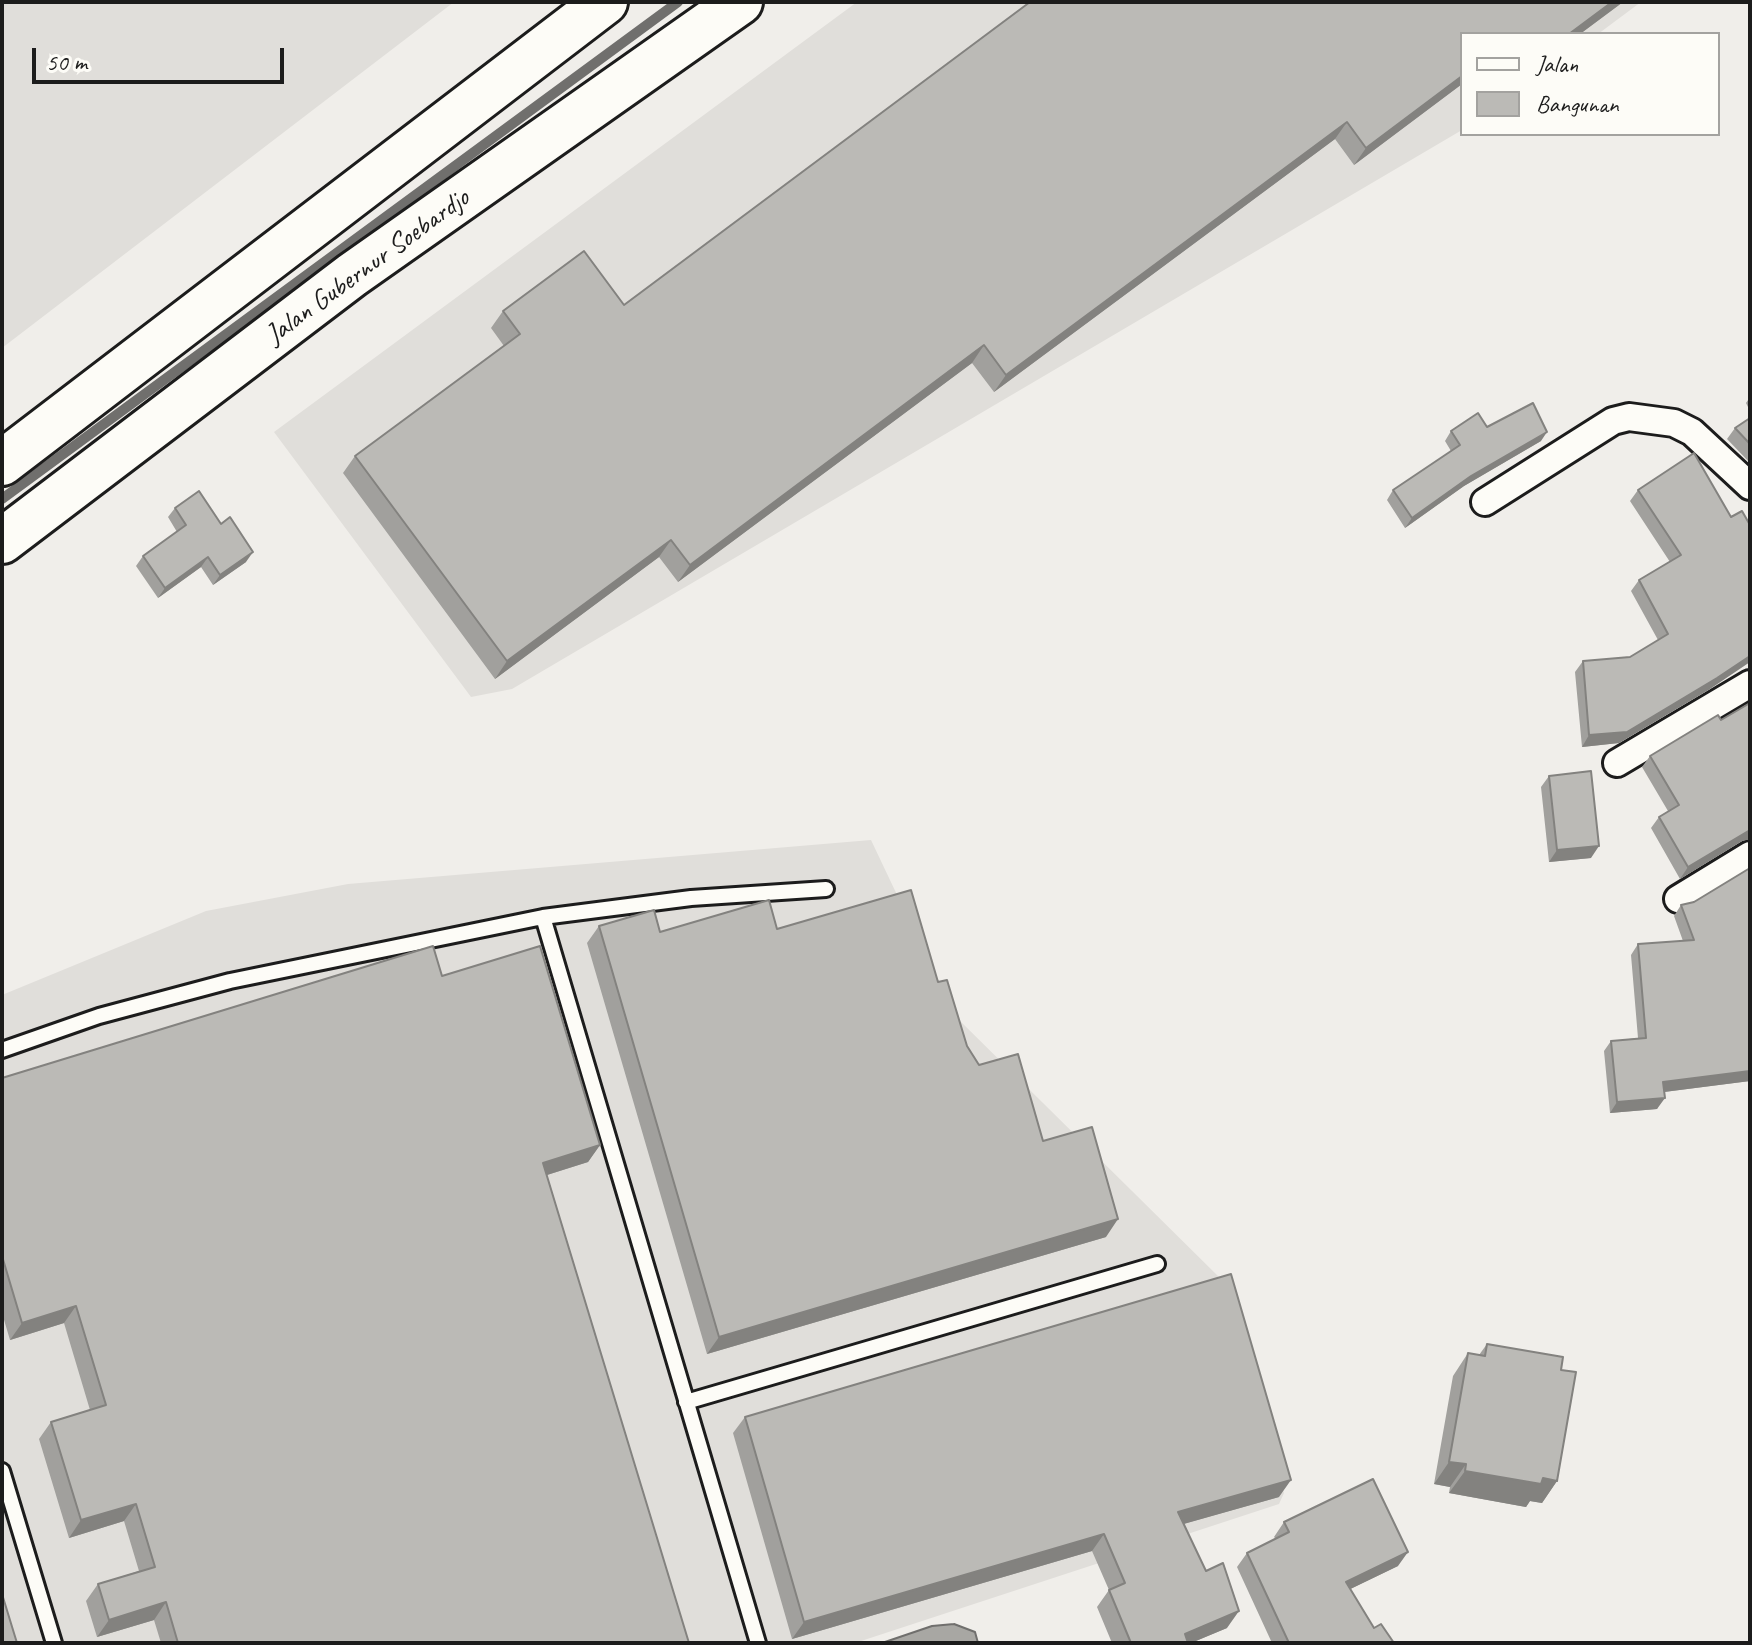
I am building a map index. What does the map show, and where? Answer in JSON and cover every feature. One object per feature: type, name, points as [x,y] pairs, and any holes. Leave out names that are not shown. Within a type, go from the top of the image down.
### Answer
[{"type":"highway","points":[[2,463],[605,2]]},
{"type":"highway","name":"Jalan Gubernur Soebardjo","points":[[2,541],[352,275],[740,2]]},
{"type":"street","points":[[1485,502],[1613,421],[1629,417],[1674,423],[1692,432],[1750,486]]},
{"type":"street","points":[[1617,763],[1750,684]]},
{"type":"street","points":[[1678,899],[1750,855]]},
{"type":"lane","points":[[2,1050],[99,1016],[230,981],[543,917],[691,898],[826,889]]},
{"type":"lane","points":[[543,917],[758,1643]]},
{"type":"lane","points":[[686,1402],[1157,1264]]},
{"type":"lane","points":[[2,1471],[54,1643]]},
{"type":"shaded area","points":[[2,2],[454,2],[2,348]]},
{"type":"shaded area","points":[[857,2],[1641,2],[1601,32],[1460,32],[1460,131],[512,689],[471,697],[274,432]]},
{"type":"shaded area","points":[[871,840],[954,1015],[1220,1278],[1284,1493],[1279,1504],[855,1643],[2,1643],[2,995],[206,911],[348,884]]},
{"type":"shaded area","points":[[954,1624],[975,1632],[978,1643],[882,1643],[932,1626]]},
{"type":"building","points":[[1030,2],[1612,2],[1572,32],[1460,32],[1460,78],[1366,148],[1347,122],[1006,375],[984,345],[690,565],[671,540],[507,661],[355,456],[520,334],[503,311],[584,251],[624,305]]},
{"type":"building","points":[[1533,403],[1547,432],[1471,476],[1412,518],[1393,490],[1460,445],[1451,431],[1478,413],[1487,427]]},
{"type":"building","points":[[1750,418],[1750,444],[1735,428]]},
{"type":"building","points":[[1694,453],[1731,517],[1742,511],[1750,525],[1750,656],[1627,732],[1589,735],[1583,661],[1630,657],[1668,634],[1639,580],[1681,555],[1638,490]]},
{"type":"building","points":[[199,491],[221,524],[230,517],[253,552],[220,575],[208,557],[165,588],[143,556],[186,525],[175,508]]},
{"type":"building","points":[[1750,703],[1750,830],[1688,867],[1659,817],[1679,805],[1650,756],[1718,715],[1721,720]]},
{"type":"building","points":[[1591,771],[1599,846],[1557,850],[1549,776]]},
{"type":"building","points":[[1750,868],[1750,1071],[1663,1082],[1665,1098],[1617,1102],[1611,1041],[1646,1038],[1638,944],[1694,940],[1681,905],[1694,902]]},
{"type":"building","points":[[911,890],[938,982],[947,980],[967,1046],[979,1065],[1018,1054],[1043,1141],[1092,1127],[1118,1219],[719,1337],[599,926],[654,910],[660,932],[769,900],[777,929]]},
{"type":"building","points":[[433,946],[442,976],[540,946],[600,1145],[543,1163],[689,1643],[178,1643],[166,1602],[109,1620],[98,1584],[155,1567],[136,1504],[81,1520],[51,1422],[106,1405],[76,1306],[22,1323],[2,1256],[2,1078]]},
{"type":"building","points":[[1231,1274],[1291,1480],[1178,1512],[1206,1571],[1223,1563],[1239,1611],[1185,1634],[1188,1643],[1131,1643],[1109,1590],[1125,1583],[1104,1534],[804,1622],[745,1417]]},
{"type":"building","points":[[1487,1344],[1563,1357],[1561,1370],[1576,1372],[1557,1481],[1543,1478],[1541,1484],[1465,1471],[1466,1464],[1449,1462],[1468,1353],[1485,1356]]},
{"type":"building","points":[[1373,1479],[1408,1552],[1346,1582],[1374,1628],[1381,1624],[1394,1643],[1289,1643],[1247,1553],[1289,1532],[1284,1522]]},
{"type":"building","points":[[2,1594],[17,1643],[2,1643]]},
{"type":"waterway","points":[[2,499],[678,2]]}]
